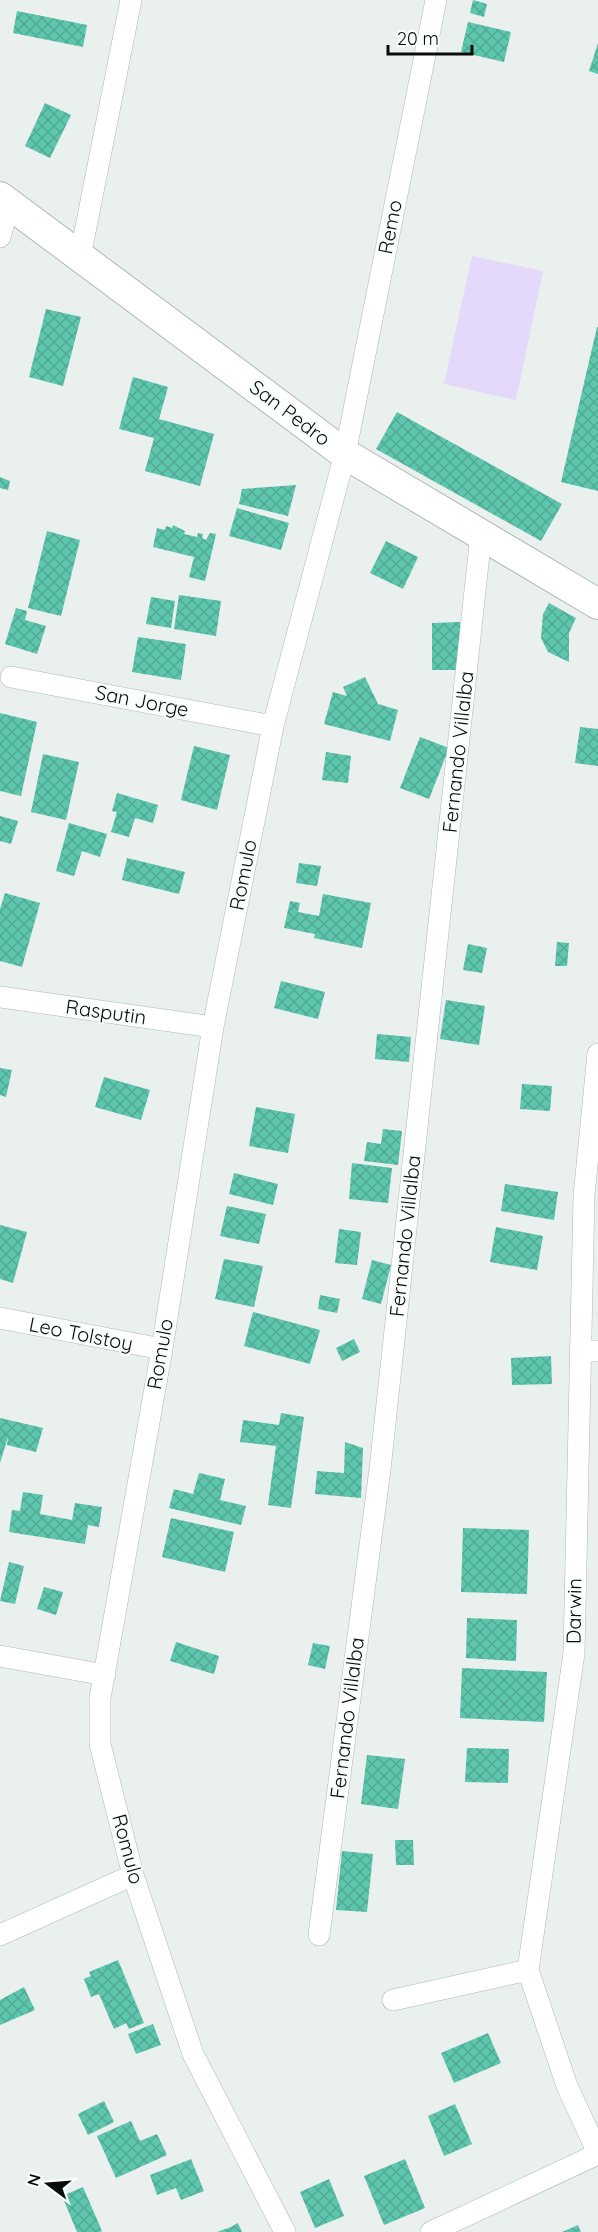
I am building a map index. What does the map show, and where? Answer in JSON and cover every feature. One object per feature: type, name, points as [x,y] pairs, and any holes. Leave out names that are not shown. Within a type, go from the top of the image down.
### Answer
[{"type":"main road","name":"San Pedro","points":[[4,200],[345,454],[598,603]]},
{"type":"street","points":[[80,256],[131,0]]},
{"type":"street","name":"Remo","points":[[345,454],[436,0]]},
{"type":"street","points":[[0,237],[4,200]]},
{"type":"street","name":"Romulo","points":[[285,2232],[193,2054],[134,1875],[100,1744],[98,1725],[162,1349],[213,1027],[273,726],[345,454]]},
{"type":"street","name":"Fernando Villalba","points":[[319,1935],[380,1469],[481,535]]},
{"type":"street","name":"San Jorge","points":[[10,677],[273,726]]},
{"type":"street","name":"Rasputin","points":[[0,997],[213,1027]]},
{"type":"street","name":"Darwin","points":[[598,1054],[584,1196],[589,1351],[574,1653],[528,1970],[567,2086],[598,2153]]},
{"type":"street","name":"Leo Tolstoy","points":[[0,1318],[162,1349]]},
{"type":"street","points":[[0,1656],[105,1675]]},
{"type":"street","points":[[0,1935],[134,1875]]},
{"type":"street","points":[[393,2000],[528,1970]]},
{"type":"street","points":[[431,2232],[598,2153]]},
{"type":"shaded area","points":[[472,256],[543,271],[516,400],[444,384]]},
{"type":"building","points":[[473,0],[487,4],[484,17],[470,13]]},
{"type":"building","points":[[17,11],[87,25],[83,47],[13,33]]},
{"type":"building","points":[[468,22],[511,32],[504,62],[461,52]]},
{"type":"building","points":[[598,43],[598,74],[589,71]]},
{"type":"building","points":[[45,103],[71,115],[50,158],[25,146]]},
{"type":"building","points":[[46,309],[81,317],[63,386],[29,377]]},
{"type":"building","points":[[598,327],[598,491],[561,482]]},
{"type":"building","points":[[133,377],[168,387],[159,419],[214,434],[200,486],[145,471],[154,438],[119,429]]},
{"type":"building","points":[[397,412],[562,504],[541,541],[376,449]]},
{"type":"building","points":[[0,477],[10,481],[8,490],[0,488]]},
{"type":"building","points":[[296,485],[288,516],[239,504],[242,489]]},
{"type":"building","points":[[237,508],[289,523],[281,550],[229,536]]},
{"type":"building","points":[[173,525],[185,531],[184,534],[197,537],[198,533],[203,534],[202,538],[206,540],[210,533],[216,534],[205,581],[189,577],[194,557],[153,547],[157,528],[165,530],[166,526],[172,528]]},
{"type":"building","points":[[47,531],[80,540],[61,616],[28,608]]},
{"type":"building","points":[[386,541],[418,557],[403,589],[370,573]]},
{"type":"building","points":[[179,595],[221,601],[216,636],[174,629]]},
{"type":"building","points":[[151,597],[175,601],[171,628],[146,624]]},
{"type":"building","points":[[549,603],[576,618],[569,633],[569,662],[548,652],[541,638],[543,614]]},
{"type":"building","points":[[16,608],[27,611],[25,620],[46,626],[37,654],[5,644]]},
{"type":"building","points":[[460,622],[460,670],[432,670],[432,623]]},
{"type":"building","points":[[138,637],[186,644],[181,680],[132,672]]},
{"type":"building","points":[[365,677],[378,704],[398,710],[390,741],[324,724],[333,692],[347,696],[343,687]]},
{"type":"building","points":[[0,713],[37,722],[21,796],[0,791]]},
{"type":"building","points":[[580,727],[598,729],[598,766],[575,763]]},
{"type":"building","points":[[420,737],[449,748],[429,799],[400,788]]},
{"type":"building","points":[[194,746],[230,755],[217,810],[181,800]]},
{"type":"building","points":[[326,752],[351,756],[348,783],[322,780]]},
{"type":"building","points":[[43,754],[79,762],[66,820],[31,812]]},
{"type":"building","points":[[117,793],[158,805],[153,823],[135,818],[129,837],[111,832],[117,812],[112,811]]},
{"type":"building","points":[[0,816],[18,821],[11,844],[0,841]]},
{"type":"building","points":[[69,823],[107,834],[100,857],[82,851],[74,876],[56,871]]},
{"type":"building","points":[[127,858],[185,872],[179,894],[122,880]]},
{"type":"building","points":[[299,863],[321,866],[317,886],[296,883]]},
{"type":"building","points":[[5,893],[40,903],[22,967],[0,961],[0,909]]},
{"type":"building","points":[[323,894],[371,903],[362,948],[314,938],[315,934],[284,928],[290,901],[300,903],[298,912],[319,916]]},
{"type":"building","points":[[557,942],[569,943],[567,966],[555,966]]},
{"type":"building","points":[[468,944],[487,948],[482,973],[463,970]]},
{"type":"building","points":[[281,981],[325,992],[318,1019],[274,1008]]},
{"type":"building","points":[[446,1000],[485,1006],[479,1045],[440,1039]]},
{"type":"building","points":[[377,1034],[411,1037],[409,1062],[375,1059]]},
{"type":"building","points":[[0,1068],[12,1070],[6,1097],[0,1095]]},
{"type":"building","points":[[104,1077],[150,1090],[141,1120],[95,1107]]},
{"type":"building","points":[[522,1084],[552,1086],[550,1111],[520,1109]]},
{"type":"building","points":[[256,1107],[295,1114],[288,1153],[249,1146]]},
{"type":"building","points":[[383,1129],[402,1131],[398,1165],[364,1161],[367,1142],[381,1144]]},
{"type":"building","points":[[352,1163],[392,1168],[388,1203],[349,1199]]},
{"type":"building","points":[[234,1173],[278,1184],[273,1205],[229,1194]]},
{"type":"building","points":[[505,1184],[558,1192],[554,1220],[501,1211]]},
{"type":"building","points":[[227,1206],[266,1214],[259,1244],[220,1236]]},
{"type":"building","points":[[0,1225],[27,1232],[13,1283],[0,1279]]},
{"type":"building","points":[[496,1227],[543,1236],[537,1270],[490,1262]]},
{"type":"building","points":[[339,1229],[361,1232],[357,1265],[335,1263]]},
{"type":"building","points":[[224,1259],[263,1266],[254,1307],[215,1299]]},
{"type":"building","points":[[372,1260],[391,1265],[381,1304],[362,1299]]},
{"type":"building","points":[[320,1295],[340,1299],[337,1313],[318,1309]]},
{"type":"building","points":[[253,1312],[320,1330],[310,1364],[244,1346]]},
{"type":"building","points":[[354,1339],[360,1352],[342,1361],[336,1348]]},
{"type":"building","points":[[551,1356],[552,1384],[512,1385],[511,1358]]},
{"type":"building","points":[[281,1413],[304,1417],[291,1508],[268,1505],[276,1446],[240,1442],[243,1420],[279,1425]]},
{"type":"building","points":[[0,1418],[43,1428],[36,1452],[7,1445],[8,1437],[0,1463]]},
{"type":"building","points":[[345,1442],[363,1448],[361,1498],[315,1494],[317,1471],[344,1473]]},
{"type":"building","points":[[199,1473],[225,1479],[220,1500],[246,1506],[241,1525],[169,1508],[174,1489],[193,1494]]},
{"type":"building","points":[[23,1492],[43,1495],[40,1514],[72,1520],[75,1503],[102,1507],[99,1527],[88,1525],[85,1544],[9,1532],[12,1510],[20,1511]]},
{"type":"building","points":[[171,1518],[234,1532],[225,1572],[162,1557]]},
{"type":"building","points":[[463,1528],[529,1530],[527,1594],[461,1592]]},
{"type":"building","points":[[9,1562],[24,1566],[15,1604],[0,1601]]},
{"type":"building","points":[[44,1587],[63,1592],[56,1615],[37,1609]]},
{"type":"building","points":[[467,1618],[517,1620],[516,1661],[466,1658]]},
{"type":"building","points":[[176,1642],[219,1656],[214,1674],[170,1661]]},
{"type":"building","points":[[313,1643],[330,1646],[325,1669],[308,1665]]},
{"type":"building","points":[[462,1668],[547,1672],[544,1722],[460,1718]]},
{"type":"building","points":[[467,1748],[509,1749],[508,1783],[465,1782]]},
{"type":"building","points":[[367,1755],[405,1759],[398,1809],[361,1804]]},
{"type":"building","points":[[395,1840],[413,1840],[414,1865],[396,1865]]},
{"type":"building","points":[[342,1851],[373,1854],[367,1912],[336,1910]]},
{"type":"building","points":[[118,1960],[144,2023],[129,2029],[126,2023],[114,2029],[99,1994],[91,1997],[84,1979],[91,1976],[89,1972]]},
{"type":"building","points":[[24,1987],[35,2010],[0,2025],[0,2000]]},
{"type":"building","points":[[153,2024],[161,2045],[136,2054],[128,2034]]},
{"type":"building","points":[[488,2033],[501,2063],[454,2083],[441,2053]]},
{"type":"building","points":[[104,2101],[114,2122],[88,2135],[78,2114]]},
{"type":"building","points":[[455,2104],[472,2144],[444,2156],[428,2116]]},
{"type":"building","points":[[131,2121],[140,2141],[157,2134],[167,2155],[116,2178],[97,2136]]},
{"type":"building","points":[[191,2159],[204,2191],[181,2200],[176,2188],[157,2195],[150,2175]]},
{"type":"building","points":[[405,2159],[425,2208],[384,2225],[364,2176]]},
{"type":"building","points":[[329,2179],[344,2216],[315,2228],[300,2192]]},
{"type":"building","points":[[83,2187],[102,2231],[100,2232],[77,2232],[62,2196]]},
{"type":"building","points":[[238,2223],[242,2232],[217,2232],[231,2227]]},
{"type":"building","points":[[578,2225],[581,2232],[562,2232]]}]
